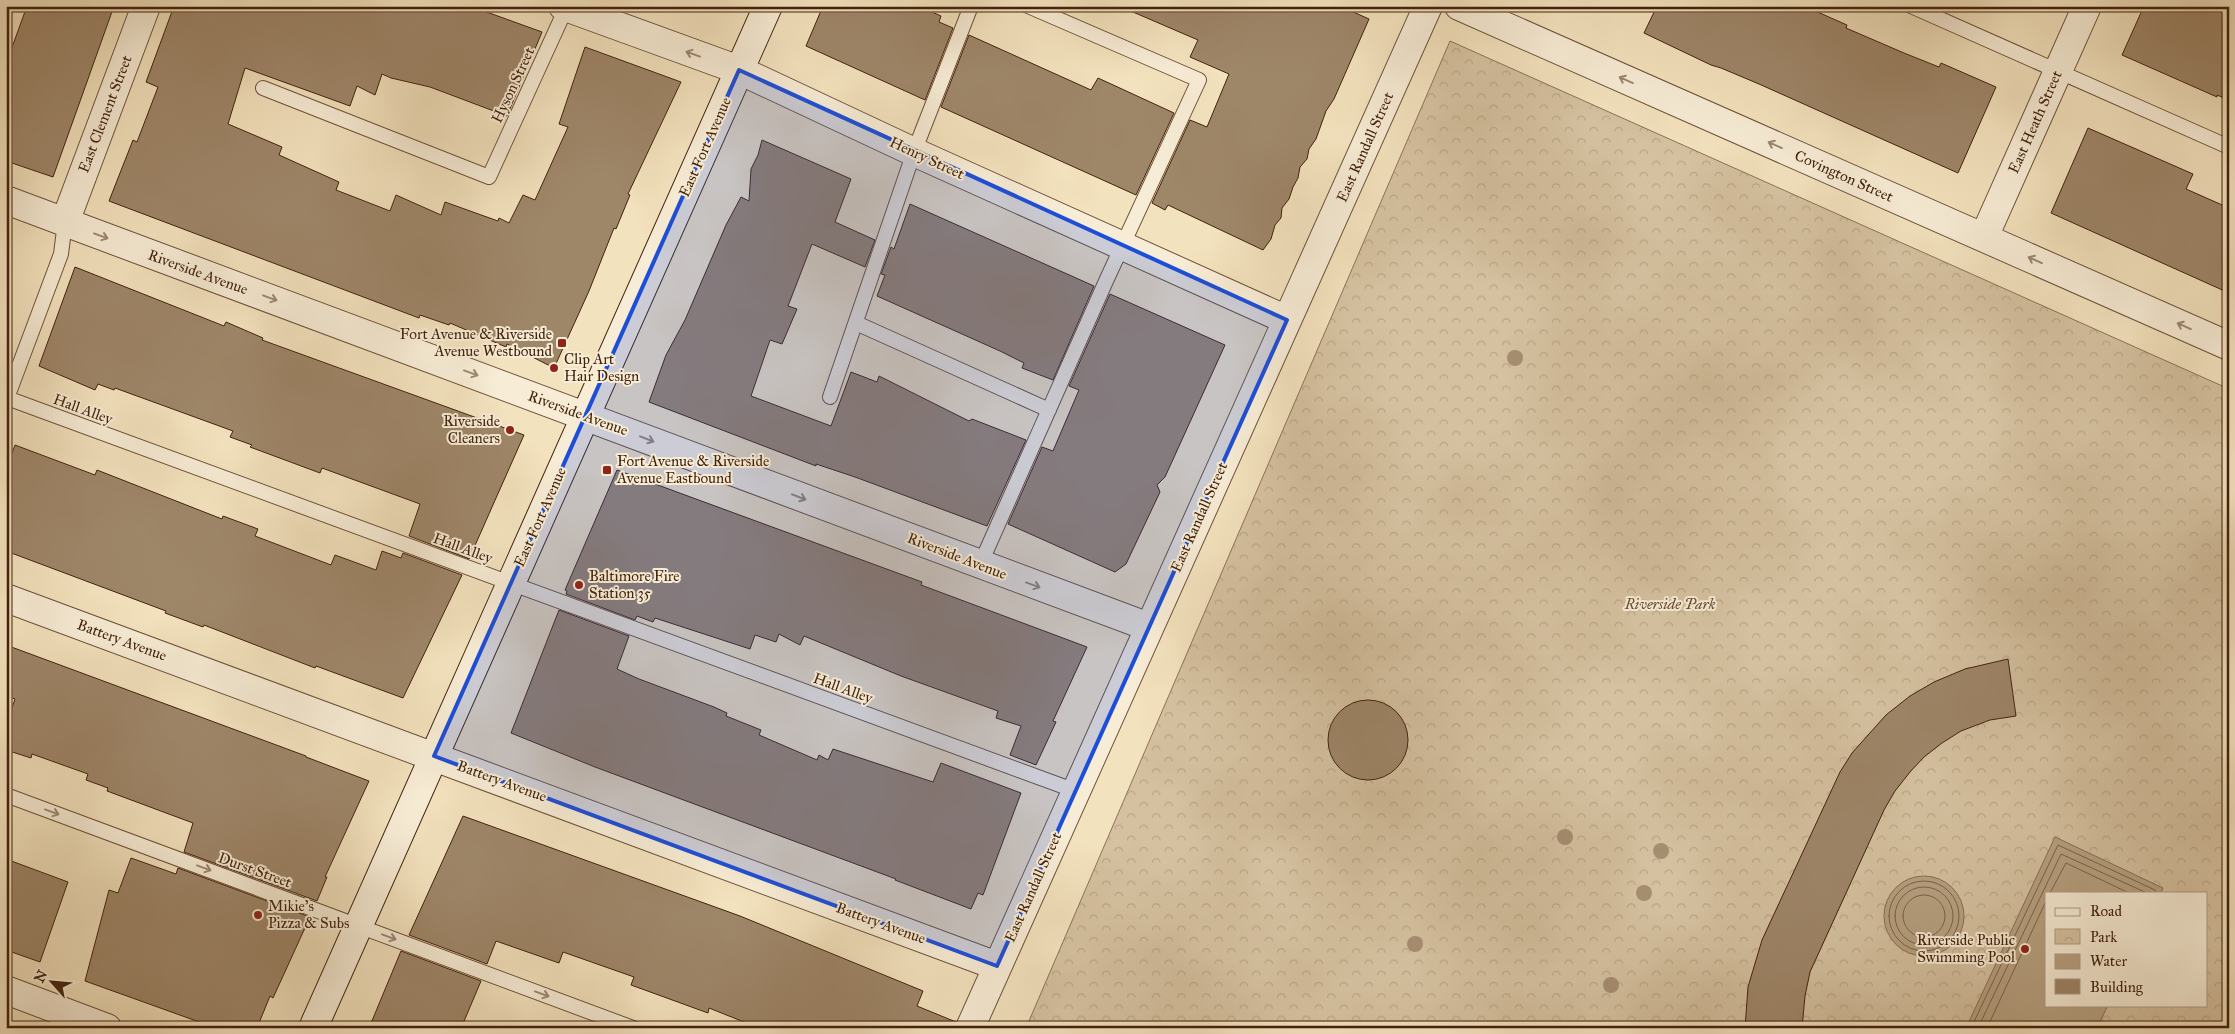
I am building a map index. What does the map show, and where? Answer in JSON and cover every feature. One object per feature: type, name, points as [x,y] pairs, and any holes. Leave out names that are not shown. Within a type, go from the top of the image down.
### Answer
[{"type":"street","name":"East Clement Street","points":[[65,222],[146,6]]},
{"type":"street","name":"East Fort Avenue","points":[[313,1028],[768,6]]},
{"type":"street","name":"East Randall Street","points":[[970,1028],[1428,6]]},
{"type":"street","name":"Covington Street","points":[[1460,6],[2229,346]]},
{"type":"street","name":"East Heath Street","points":[[1984,238],[2087,6]]},
{"type":"street","name":"Henry Street","points":[[566,7],[739,70],[914,152],[1287,320]]},
{"type":"street","name":"Riverside Avenue","points":[[6,200],[1149,627]]},
{"type":"street","name":"Battery Avenue","points":[[6,598],[997,966]]},
{"type":"street","points":[[6,990],[107,1028]]},
{"type":"lane","points":[[830,397],[914,152],[971,6]]},
{"type":"lane","points":[[980,565],[1122,246],[1199,80],[1028,6]]},
{"type":"lane","points":[[1912,6],[2229,147]]},
{"type":"lane","name":"Hyson Street","points":[[263,88],[489,177],[566,7]]},
{"type":"lane","points":[[7,398],[61,254],[65,222]]},
{"type":"lane","points":[[856,323],[1049,410]]},
{"type":"lane","name":"Hall Alley","points":[[7,398],[1076,790]]},
{"type":"lane","name":"Durst Street","points":[[6,795],[632,1028]]},
{"type":"highlighted area","points":[[739,70],[1287,320],[997,966],[434,756]]},
{"type":"green space","name":"Riverside Park","points":[[1450,41],[2229,389],[2229,1028],[1026,1028]]},
{"type":"water","name":"Riverside Public Swimming Pool","points":[[2055,837],[2163,888],[2161,892],[2045,892],[2045,1006],[2108,1006],[2097,1028],[1966,1028]]},
{"type":"water","points":[[1924,876],[1939,879],[1952,888],[1961,901],[1964,916],[1961,931],[1952,944],[1939,953],[1924,956],[1909,953],[1896,944],[1887,931],[1884,916],[1887,901],[1896,888],[1909,879]]},
{"type":"building","points":[[27,6],[114,6],[53,177],[6,161],[6,64]]},
{"type":"building","points":[[174,6],[470,6],[542,32],[507,116],[430,87],[391,78],[382,74],[375,95],[357,86],[350,106],[245,68],[228,124],[282,147],[279,155],[339,182],[336,190],[390,211],[396,195],[441,215],[445,202],[498,221],[499,218],[509,223],[523,195],[535,200],[568,127],[559,124],[585,47],[681,82],[628,194],[630,195],[616,229],[614,228],[589,291],[554,368],[507,344],[506,347],[450,323],[449,325],[420,315],[419,318],[109,201],[133,140],[137,142],[158,87],[146,82]]},
{"type":"building","points":[[823,6],[919,6],[941,16],[939,22],[953,28],[925,100],[806,46]]},
{"type":"building","points":[[1119,6],[1340,6],[1369,19],[1334,99],[1326,111],[1316,139],[1309,149],[1307,159],[1300,167],[1298,178],[1289,199],[1282,208],[1281,218],[1275,225],[1271,239],[1263,250],[1168,205],[1165,210],[1152,203],[1190,120],[1207,127],[1229,74],[1190,57],[1198,40]]},
{"type":"building","points":[[1657,6],[1804,6],[1847,25],[1846,28],[1904,53],[1939,67],[1941,63],[1996,87],[1958,173],[1759,84],[1711,65],[1644,33]]},
{"type":"building","points":[[2144,6],[2229,6],[2229,100],[2217,95],[2217,97],[2122,55]]},
{"type":"building","points":[[969,35],[1091,90],[1098,78],[1174,113],[1136,195],[941,107]]},
{"type":"building","points":[[2088,128],[2193,174],[2186,189],[2229,208],[2229,293],[2051,213]]},
{"type":"building","points":[[762,140],[851,179],[835,222],[875,240],[865,267],[812,244],[788,306],[797,309],[782,344],[770,340],[751,396],[831,426],[851,372],[877,382],[879,376],[969,421],[972,419],[1026,440],[987,526],[855,477],[816,464],[816,466],[649,402],[666,355],[685,320],[726,225],[741,197],[749,201],[751,169],[758,155]]},
{"type":"building","points":[[910,204],[1094,286],[1053,380],[1022,368],[1024,363],[1000,351],[877,296],[885,275],[881,274],[891,247],[894,249]]},
{"type":"building","points":[[75,267],[224,326],[226,322],[263,338],[262,340],[524,435],[469,559],[409,536],[420,504],[322,468],[320,473],[250,447],[252,445],[230,437],[233,431],[115,388],[114,390],[98,384],[95,390],[39,366]]},
{"type":"building","points":[[1110,294],[1225,345],[1165,477],[1157,485],[1160,492],[1126,564],[1115,572],[1008,524],[1042,447],[1053,451],[1079,390],[1069,386]]},
{"type":"building","points":[[15,445],[95,475],[97,470],[222,519],[223,516],[258,529],[255,536],[331,565],[335,555],[376,570],[382,551],[401,558],[403,553],[462,575],[403,698],[316,666],[315,668],[204,625],[203,627],[165,613],[166,611],[6,551],[6,469]]},
{"type":"building","points":[[617,470],[922,582],[921,585],[1087,647],[1053,721],[1056,722],[1036,765],[1010,755],[1021,726],[996,718],[998,711],[901,676],[804,636],[800,645],[779,634],[776,642],[755,635],[750,649],[655,618],[653,622],[637,616],[635,620],[566,594],[567,591],[565,590]]},
{"type":"building","points":[[559,610],[629,636],[617,669],[714,707],[727,713],[726,716],[761,730],[759,735],[817,760],[819,755],[828,760],[833,749],[933,782],[941,763],[1021,793],[983,895],[978,893],[971,909],[896,879],[595,767],[511,733]]},
{"type":"building","points":[[6,645],[369,781],[325,877],[327,877],[317,901],[184,852],[193,823],[107,791],[108,788],[86,780],[88,774],[32,754],[31,758],[6,750],[6,725],[15,699],[6,696]]},
{"type":"building","points":[[2008,659],[2016,716],[1990,720],[1961,731],[1924,757],[1895,791],[1884,810],[1810,972],[1805,996],[1802,1028],[1745,1028],[1748,987],[1762,940],[1840,772],[1852,753],[1886,715],[1910,696],[1934,682],[1965,669]]},
{"type":"building","points":[[1368,700],[1383,703],[1396,712],[1405,725],[1408,740],[1405,755],[1396,768],[1383,777],[1368,780],[1353,777],[1340,768],[1331,755],[1328,740],[1331,725],[1340,712],[1353,703]]},
{"type":"building","points":[[463,816],[740,916],[923,991],[917,1006],[956,1022],[955,1028],[759,1028],[709,1008],[708,1013],[631,985],[634,977],[563,952],[559,963],[496,941],[487,964],[409,935]]},
{"type":"building","points":[[131,858],[176,874],[178,868],[310,917],[273,998],[270,996],[257,1028],[216,1028],[85,981],[109,890],[118,893]]},
{"type":"building","points":[[6,859],[68,882],[40,962],[6,950]]},
{"type":"building","points":[[401,951],[481,981],[462,1026],[457,1024],[455,1028],[369,1028]]},
{"type":"place","name":"Fort Avenue & Riverside Avenue Westbound","points":[[562,343]]},
{"type":"place","name":"Clip Art Hair Design","points":[[554,368]]},
{"type":"place","name":"Riverside Cleaners","points":[[510,430]]},
{"type":"place","name":"Fort Avenue & Riverside Avenue Eastbound","points":[[607,470]]},
{"type":"place","name":"Baltimore Fire Station 35","points":[[579,585]]},
{"type":"place","name":"Mikie's Pizza & Subs","points":[[258,915]]},
{"type":"place","name":"Riverside Public Swimming Pool","points":[[2025,949]]}]
